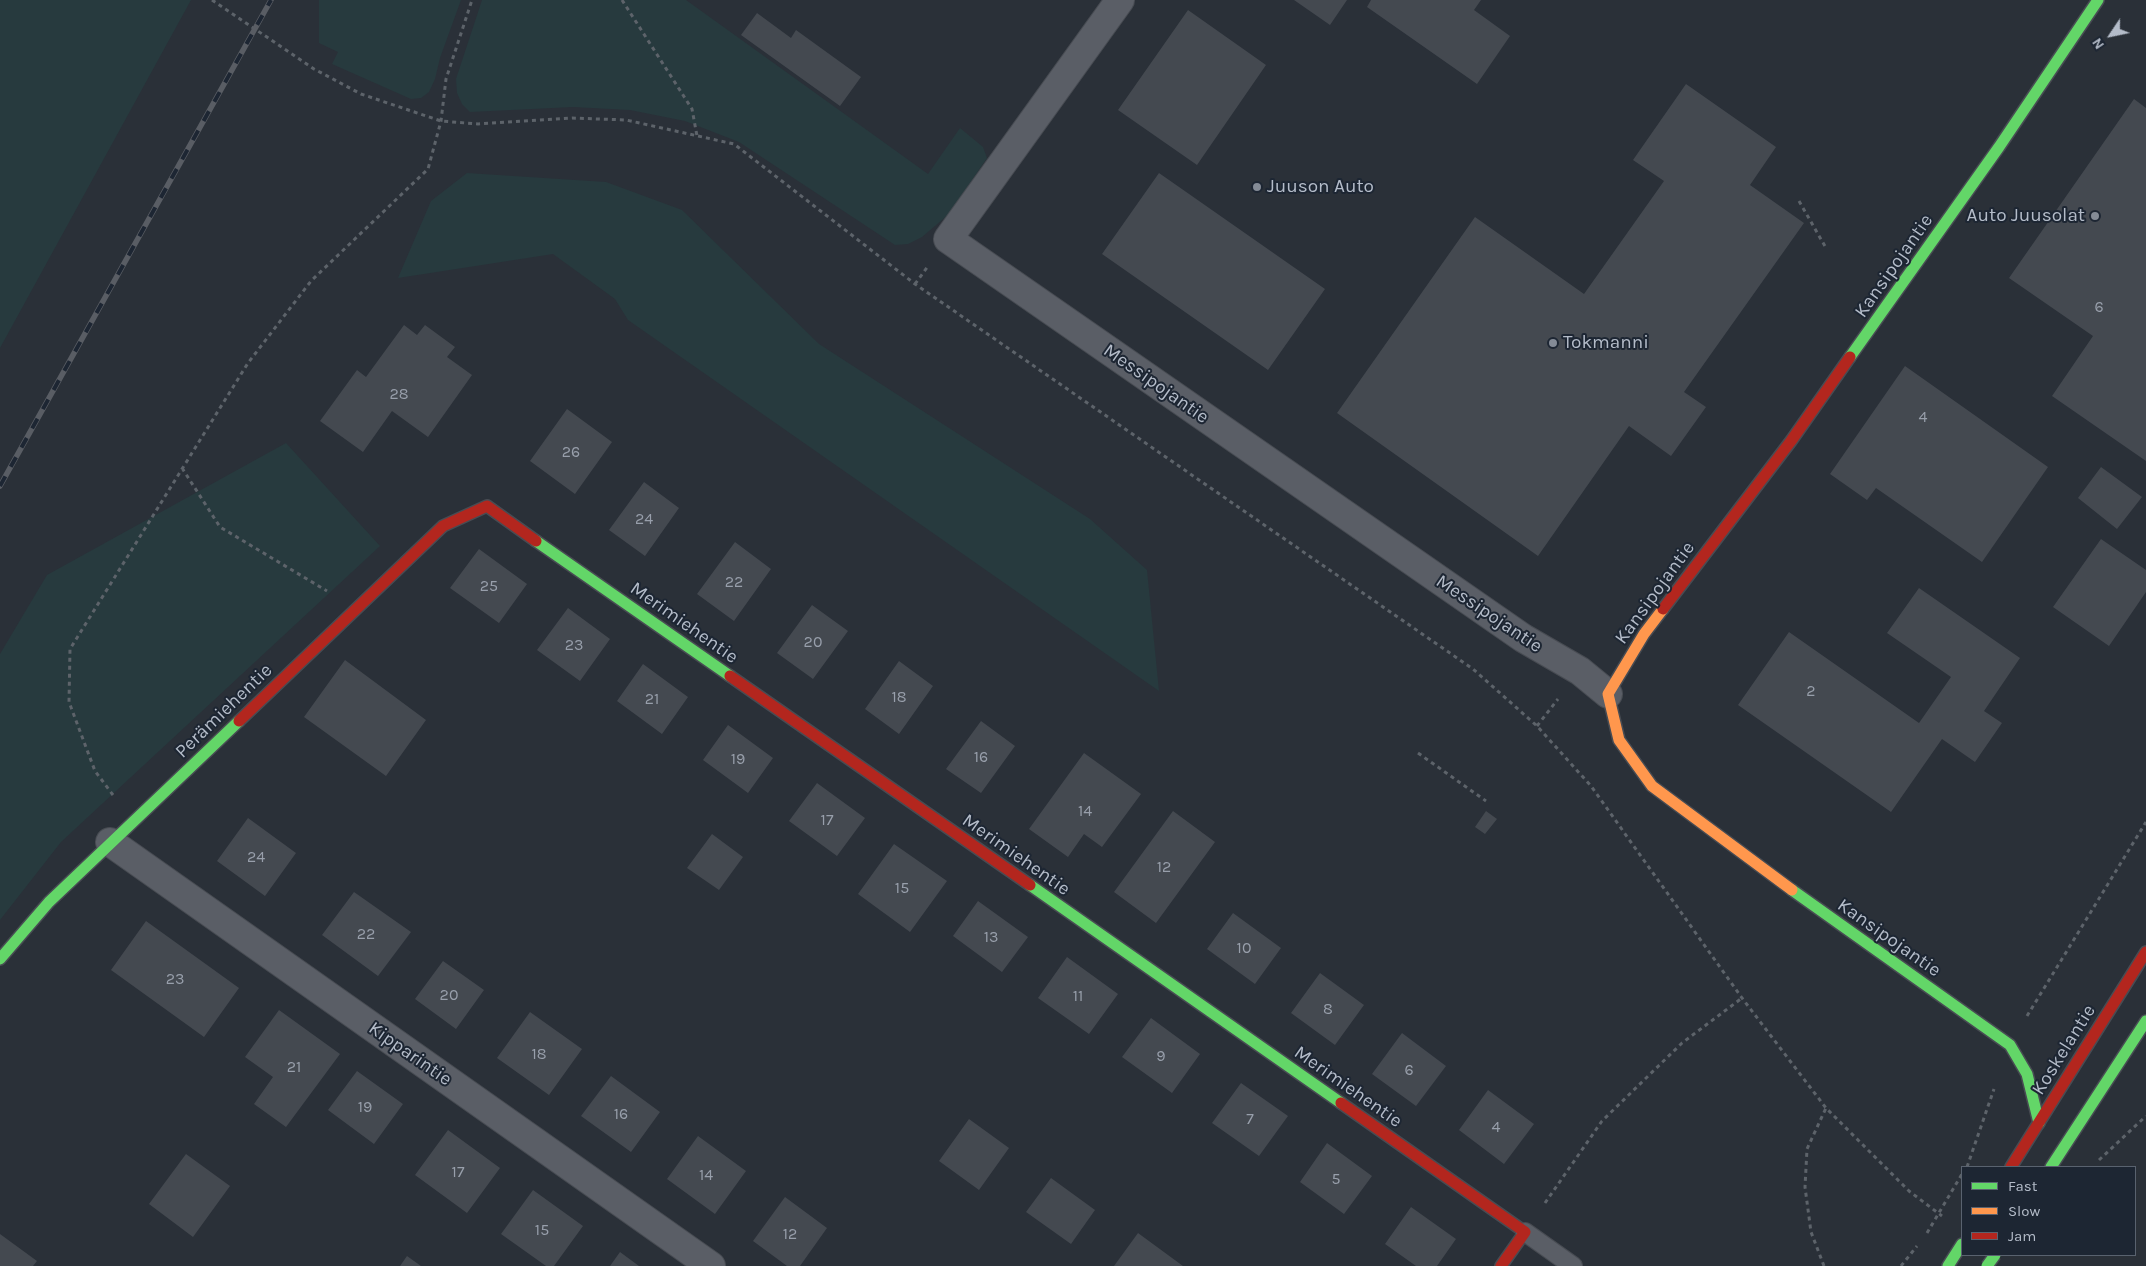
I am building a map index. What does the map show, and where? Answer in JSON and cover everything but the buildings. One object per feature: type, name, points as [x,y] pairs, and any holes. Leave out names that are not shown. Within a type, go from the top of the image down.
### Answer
[{"type":"street","name":"Messipojantie","points":[[1120,0],[948,239],[1522,638],[1580,672],[1608,694]]},
{"type":"street","name":"Kansipojantie","points":[[2039,1123],[2027,1074],[2010,1045],[1806,900],[1652,786],[1619,740],[1608,694],[1644,634],[1791,441],[1999,147],[2098,0]]},
{"type":"street","name":"Perämiehentie","points":[[0,959],[49,902],[110,842],[444,526],[487,506]]},
{"type":"street","name":"Merimiehentie","points":[[487,506],[1526,1232]]},
{"type":"street","name":"Kipparintie","points":[[110,842],[711,1266]]},
{"type":"street","name":"Koskelantie","points":[[2012,1166],[2146,952]]},
{"type":"street","points":[[2052,1166],[2146,1021]]},
{"type":"street","points":[[1502,1266],[1526,1232]]},
{"type":"street","points":[[1948,1266],[1959,1249]]},
{"type":"lane","points":[[1526,1232],[1573,1266]]},
{"type":"path","points":[[212,0],[314,69],[337,82],[361,94],[441,121],[478,124],[572,118],[626,120],[734,144],[916,284],[1473,669],[1537,726],[1591,786],[1742,998],[1826,1108],[1909,1191],[1947,1220]]},
{"type":"path","points":[[133,821],[95,771],[73,711],[70,702],[70,648],[248,363],[311,281],[428,169],[441,121],[446,79],[472,0]]},
{"type":"path","points":[[622,0],[692,109],[697,136]]},
{"type":"path","points":[[1799,201],[1826,248]]},
{"type":"path","points":[[182,468],[220,527],[296,571],[355,610]]},
{"type":"path","points":[[1418,753],[1486,801]]},
{"type":"path","points":[[1968,1166],[2010,1045],[2146,822]]},
{"type":"path","points":[[1526,1232],[1602,1121],[1682,1043],[1742,998]]},
{"type":"path","points":[[1824,1266],[1811,1232],[1805,1187],[1807,1149],[1826,1108]]},
{"type":"path","points":[[2093,1166],[2146,1116]]},
{"type":"path","points":[[1902,1266],[1927,1233],[1961,1176]]},
{"type":"green space","points":[[0,0],[191,0],[0,348]]},
{"type":"green space","points":[[319,0],[461,0],[429,92],[421,98],[411,99],[332,64],[338,52],[319,43]]},
{"type":"green space","points":[[482,0],[686,0],[928,174],[960,128],[983,147],[987,158],[949,214],[922,237],[908,244],[895,245],[739,142],[685,121],[630,110],[573,107],[470,112],[462,104],[457,93],[456,79]]},
{"type":"green space","points":[[467,173],[606,182],[682,210],[819,344],[1090,519],[1147,570],[1159,691],[628,320],[615,299],[553,254],[398,278],[431,201]]},
{"type":"green space","points":[[286,443],[380,546],[61,842],[0,920],[0,654],[47,575]]},
{"type":"railway","points":[[0,486],[271,0]]},
{"type":"traffic: fast","points":[[1850,357],[1999,147],[2098,0]]},
{"type":"traffic: fast","points":[[536,541],[730,676]]},
{"type":"traffic: fast","points":[[0,959],[49,902],[239,721]]},
{"type":"traffic: fast","points":[[1030,885],[1341,1103]]},
{"type":"traffic: fast","points":[[1792,890],[2010,1045],[2027,1074],[2039,1123]]},
{"type":"traffic: fast","points":[[2052,1166],[2146,1021]]},
{"type":"traffic: fast","points":[[1948,1266],[1961,1246]]},
{"type":"traffic: fast","points":[[1987,1266],[1994,1256]]},
{"type":"traffic: slow","points":[[1663,609],[1644,634],[1608,694],[1619,740],[1652,786],[1792,890]]},
{"type":"traffic: jam","points":[[1663,609],[1791,441],[1850,357]]},
{"type":"traffic: jam","points":[[239,721],[443,526],[487,506],[536,541]]},
{"type":"traffic: jam","points":[[730,676],[1030,885]]},
{"type":"traffic: jam","points":[[2012,1166],[2146,952]]},
{"type":"traffic: jam","points":[[1341,1103],[1525,1232],[1501,1266]]},
{"type":"place","name":"Juuson Auto","points":[[1257,187]]},
{"type":"place","name":"Auto Juusolat","points":[[2095,216]]},
{"type":"place","name":"Tokmanni","points":[[1553,343]]}]
